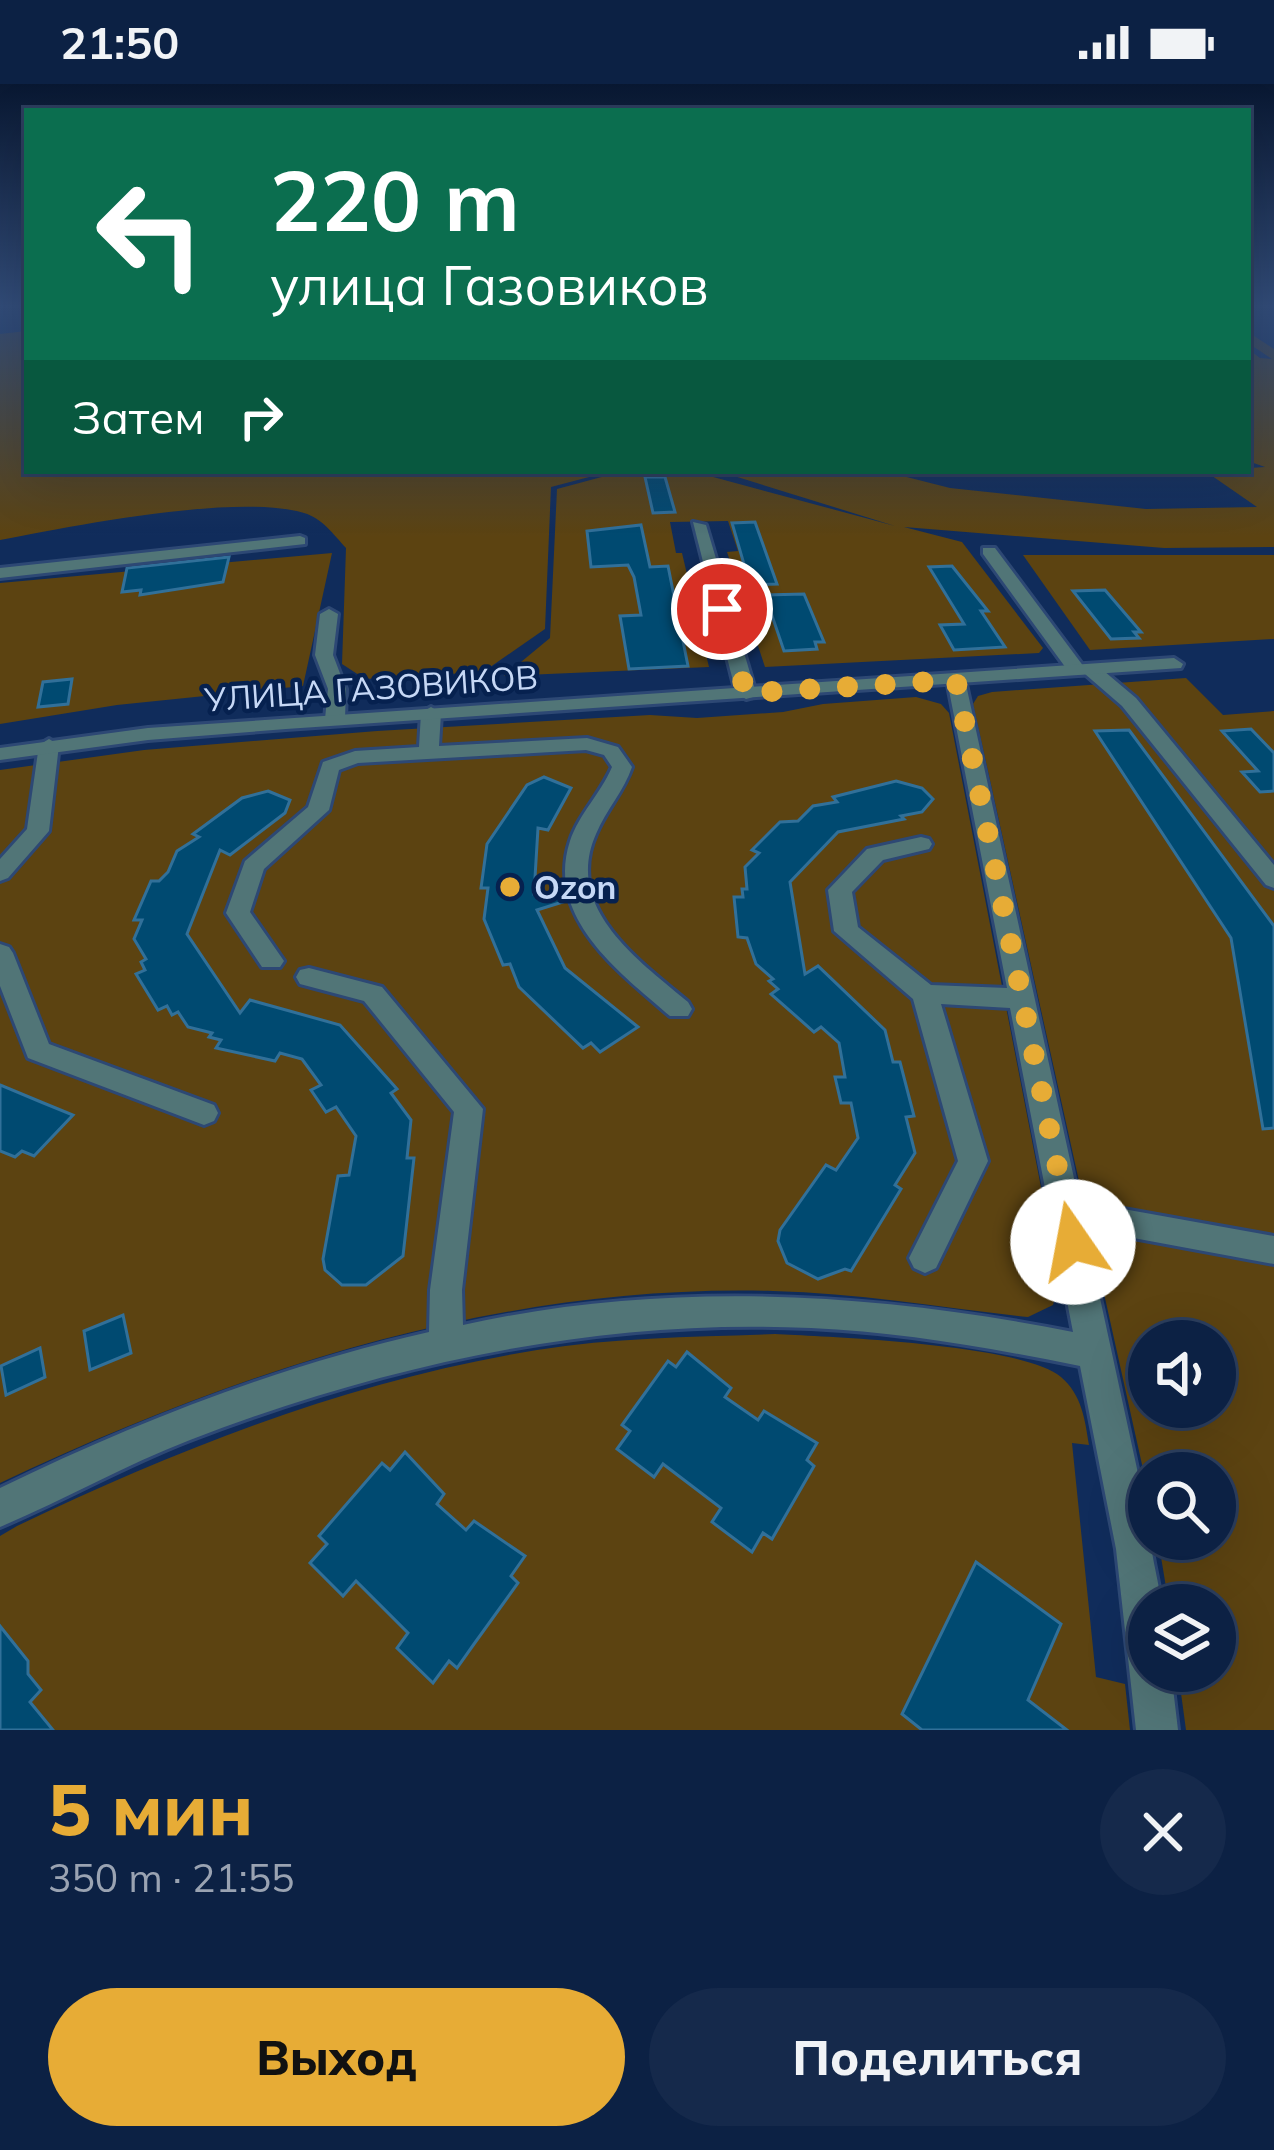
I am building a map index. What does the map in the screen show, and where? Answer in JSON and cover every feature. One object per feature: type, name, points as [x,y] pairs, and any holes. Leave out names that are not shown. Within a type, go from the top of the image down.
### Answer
[{"type":"street","points":[[698,525],[746,693]]},
{"type":"street","points":[[0,573],[300,541]]},
{"type":"street","points":[[989,551],[1084,671],[1129,702],[1274,880]]},
{"type":"street","points":[[329,614],[324,655],[337,689],[334,719]]},
{"type":"street","name":"УЛИЦА ГАЗОВИКОВ","points":[[0,754],[334,719],[1174,664]]},
{"type":"street","points":[[956,680],[1139,1584]]},
{"type":"street","points":[[429,752],[431,713]]},
{"type":"street","points":[[271,961],[238,913],[253,866],[318,810],[326,770],[335,762],[578,743],[604,748],[616,756],[621,772],[580,843],[578,900],[609,949],[679,1009]]},
{"type":"street","points":[[0,873],[38,831],[50,746]]},
{"type":"street","points":[[921,844],[875,854],[840,890],[846,931],[925,994],[973,1161],[925,1258]]},
{"type":"street","points":[[0,953],[38,1051],[203,1113]]},
{"type":"street","points":[[309,977],[374,994],[469,1108],[446,1290],[446,1343]]},
{"type":"street","points":[[925,994],[1023,999]]},
{"type":"street","points":[[1066,1212],[1274,1250]]},
{"type":"street","points":[[0,1508],[205,1415],[293,1384],[446,1343],[617,1317],[773,1311],[932,1323],[1096,1353]]},
{"type":"street","points":[[1152,1692],[1157,1730]]},
{"type":"shaded area","points":[[0,383],[24,383],[24,474],[601,474],[551,487],[545,629],[483,672],[365,679],[342,664],[346,548],[327,527],[304,513],[275,508],[198,509],[0,540]]},
{"type":"shaded area","points":[[1251,383],[1274,383],[1274,547],[1164,548],[904,527],[962,542],[1043,648],[1039,653],[765,667],[727,552],[738,551],[728,521],[670,522],[709,667],[504,676],[550,638],[557,489],[613,474],[702,474],[895,526],[728,474],[895,474],[950,488],[1146,509],[1257,507],[1209,474],[1251,474],[1251,468],[1265,467],[1251,462]]},
{"type":"shaded area","points":[[332,553],[303,686],[117,705],[0,724],[0,583]]},
{"type":"shaded area","points":[[1023,555],[1274,555],[1274,639],[1090,650]]},
{"type":"shaded area","points":[[1186,678],[1223,715],[1274,711],[1274,1730],[1186,1730],[1181,1692],[1236,1692],[1236,1584],[1166,1584],[1162,1560],[1236,1560],[1236,1452],[1139,1452],[1134,1428],[1236,1428],[1236,1320],[1128,1320],[1128,1402],[973,704],[978,696]]},
{"type":"shaded area","points":[[916,697],[941,704],[949,713],[1059,1280],[1053,1305],[1028,1317],[805,1292],[671,1293],[473,1318],[280,1370],[92,1441],[0,1483],[0,770],[144,750],[377,731],[650,715],[697,718]]},
{"type":"shaded area","points":[[775,1334],[968,1350],[1040,1366],[1068,1384],[1081,1408],[1089,1445],[1072,1443],[1096,1677],[1125,1684],[1130,1730],[0,1730],[0,1536],[17,1526],[206,1443],[402,1379],[567,1346]]},
{"type":"building","points":[[645,477],[665,477],[675,512],[653,513]]},
{"type":"building","points":[[755,522],[777,584],[750,585],[732,523]]},
{"type":"building","points":[[641,525],[650,567],[668,566],[688,666],[629,669],[620,616],[641,615],[634,577],[628,565],[591,567],[587,531]]},
{"type":"building","points":[[229,557],[223,582],[140,595],[141,590],[122,592],[127,568]]},
{"type":"building","points":[[952,566],[988,611],[981,611],[1005,647],[954,650],[940,625],[964,624],[929,567]]},
{"type":"building","points":[[1105,590],[1141,632],[1134,632],[1139,638],[1111,639],[1073,591]]},
{"type":"building","points":[[804,594],[824,642],[815,642],[817,649],[784,651],[765,595]]},
{"type":"building","points":[[72,679],[68,704],[38,707],[43,682]]},
{"type":"building","points":[[1251,729],[1274,753],[1274,791],[1260,792],[1242,772],[1258,771],[1222,731]]},
{"type":"building","points":[[1129,730],[1274,926],[1274,1128],[1263,1129],[1231,938],[1095,731]]},
{"type":"building","points":[[544,777],[571,788],[548,830],[538,828],[534,894],[563,894],[566,901],[537,910],[565,968],[638,1027],[600,1052],[591,1043],[583,1048],[519,987],[510,964],[503,965],[484,919],[488,888],[481,888],[487,844],[527,785]]},
{"type":"building","points":[[896,781],[922,788],[933,799],[922,812],[901,816],[904,819],[838,832],[790,882],[805,974],[818,966],[885,1030],[893,1062],[900,1062],[914,1116],[906,1117],[915,1153],[895,1185],[901,1189],[851,1271],[818,1279],[787,1263],[778,1241],[780,1230],[826,1165],[836,1170],[858,1138],[851,1103],[841,1103],[835,1077],[845,1077],[839,1043],[821,1027],[814,1032],[771,994],[778,989],[769,981],[773,979],[756,964],[747,938],[738,937],[734,897],[743,897],[742,889],[747,889],[745,867],[759,853],[752,850],[780,822],[798,821],[813,806],[837,802],[833,797]]},
{"type":"building","points":[[268,791],[290,800],[285,813],[230,855],[220,850],[187,934],[240,1013],[250,1000],[340,1025],[397,1089],[391,1093],[411,1120],[407,1158],[414,1158],[403,1256],[366,1285],[342,1285],[325,1270],[338,1176],[349,1175],[356,1136],[336,1107],[326,1112],[311,1090],[321,1085],[302,1059],[280,1053],[275,1061],[216,1048],[221,1040],[209,1037],[212,1033],[188,1027],[167,1006],[158,1010],[136,974],[145,970],[141,962],[146,959],[134,939],[142,920],[134,920],[151,881],[159,881],[177,851],[199,837],[193,834],[242,798]]},
{"type":"building","points":[[0,1085],[73,1115],[34,1156],[22,1151],[15,1157],[0,1151]]},
{"type":"building","points":[[123,1315],[131,1353],[90,1370],[84,1331]]},
{"type":"building","points":[[40,1348],[45,1377],[6,1395],[1,1366]]},
{"type":"building","points":[[687,1352],[731,1388],[725,1397],[758,1420],[764,1411],[817,1443],[807,1460],[814,1466],[772,1539],[763,1533],[752,1552],[712,1522],[721,1508],[663,1464],[654,1477],[617,1449],[630,1431],[622,1425],[668,1361],[676,1367]]},
{"type":"building","points":[[405,1452],[444,1494],[437,1504],[466,1530],[474,1521],[525,1556],[511,1576],[518,1583],[457,1668],[449,1661],[433,1683],[397,1648],[408,1633],[356,1581],[343,1596],[310,1563],[327,1544],[319,1536],[382,1463],[390,1470]]},
{"type":"building","points":[[976,1562],[1061,1624],[1028,1700],[1067,1730],[922,1730],[902,1714]]},
{"type":"building","points":[[0,1626],[28,1661],[28,1674],[41,1690],[30,1702],[53,1730],[0,1730]]},
{"type":"place","name":"Ozon","points":[[510,887]]},
{"type":"route","points":[[722,609],[746,693],[956,680],[1073,1242]]}]
